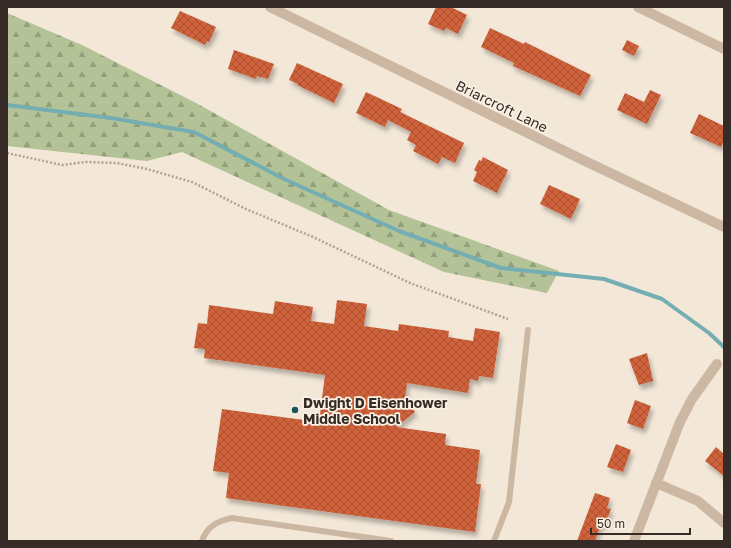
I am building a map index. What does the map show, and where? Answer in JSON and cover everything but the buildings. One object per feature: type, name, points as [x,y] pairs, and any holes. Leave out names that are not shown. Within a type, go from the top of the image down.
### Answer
[{"type":"street","name":"Briarcroft Lane","points":[[270,7],[724,228]]},
{"type":"street","points":[[638,7],[724,49]]},
{"type":"street","points":[[634,541],[668,450],[692,398],[717,364]]},
{"type":"street","points":[[656,484],[698,501],[724,523]]},
{"type":"lane","points":[[494,541],[509,502],[528,330]]},
{"type":"lane","points":[[202,541],[205,534],[217,522],[232,518],[391,541]]},
{"type":"path","points":[[7,153],[62,165],[86,162],[117,163],[147,169],[192,182],[246,209],[313,237],[410,283],[508,319]]},
{"type":"green space","points":[[7,13],[82,45],[196,103],[389,210],[559,271],[547,293],[444,272],[182,152],[147,161],[7,146]]},
{"type":"waterway","points":[[7,105],[111,118],[194,132],[284,179],[399,231],[501,268],[604,279],[662,299],[709,333],[724,347]]},
{"type":"place","name":"Dwight D Eisenhower Middle School","points":[[295,410]]}]
